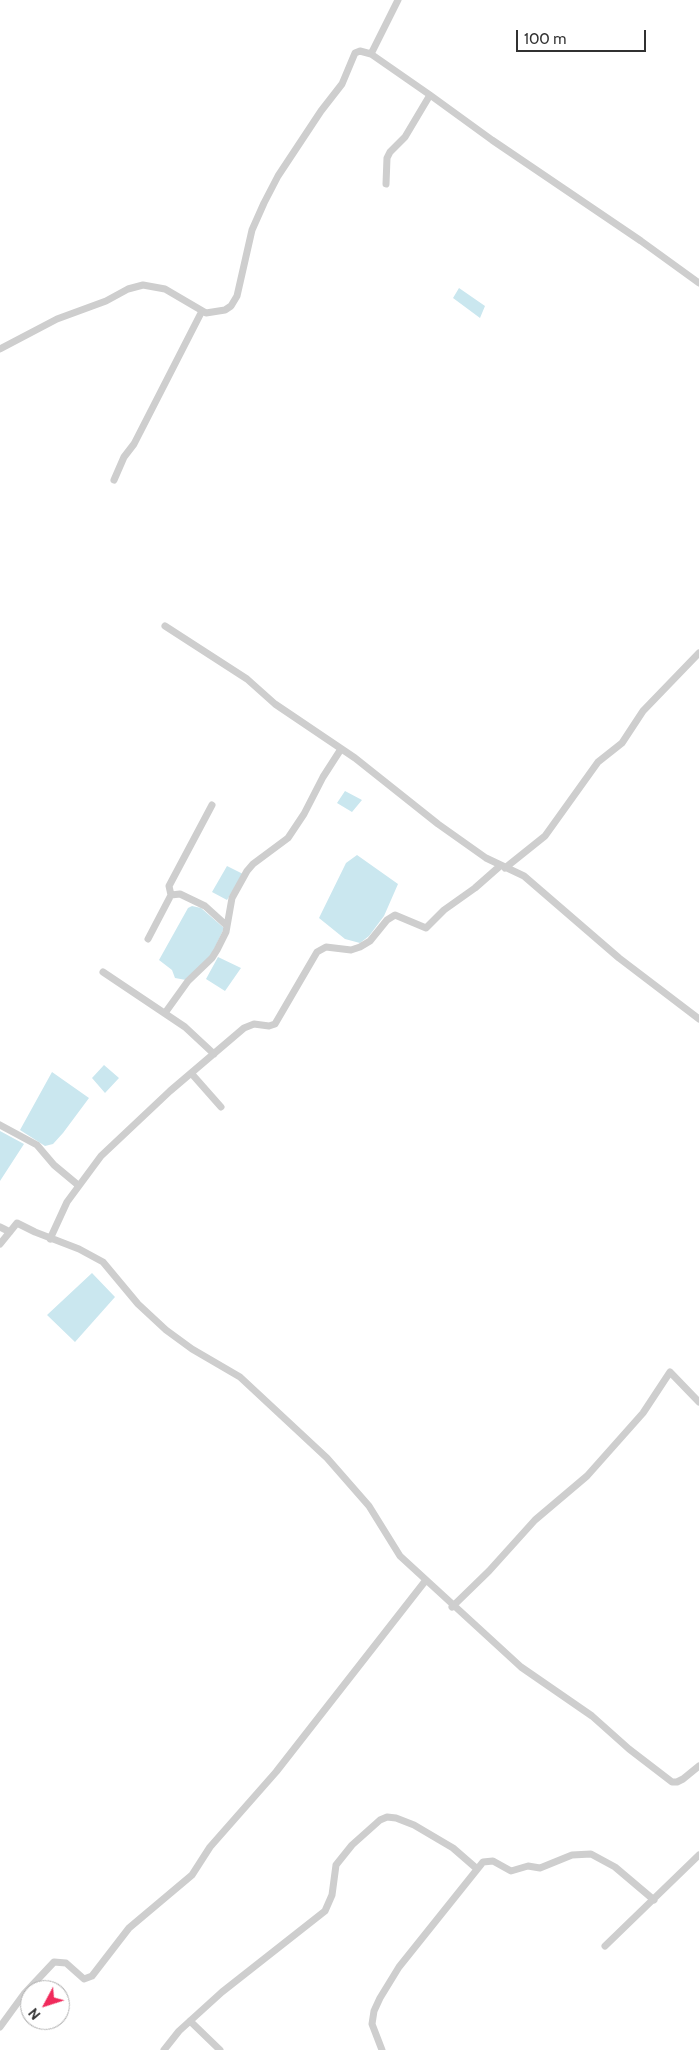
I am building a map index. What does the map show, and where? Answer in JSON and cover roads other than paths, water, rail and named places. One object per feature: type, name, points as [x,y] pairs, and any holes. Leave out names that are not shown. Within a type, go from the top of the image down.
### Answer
[{"type":"street","points":[[371,54],[398,0]]},
{"type":"street","points":[[0,349],[56,320],[106,301],[128,289],[143,286],[165,289],[202,311],[216,312],[225,310],[235,301],[252,230],[278,176],[322,110],[342,84],[356,53],[360,51],[371,54],[430,94],[476,128],[642,241],[699,283]]},
{"type":"street","points":[[386,184],[386,163],[390,152],[405,137],[430,94]]},
{"type":"street","points":[[114,480],[202,311]]},
{"type":"street","points":[[165,626],[246,679],[274,704],[378,776],[438,824],[502,867],[524,876],[619,958],[699,1019]]},
{"type":"street","points":[[50,1238],[78,1185],[100,1156],[190,1073],[249,1025],[270,1026],[275,1024],[318,952],[326,947],[351,950],[360,947],[370,941],[387,920],[395,915],[426,928],[439,914],[545,836],[598,762],[622,743],[643,712],[699,653]]},
{"type":"street","points":[[165,1013],[188,981],[212,958],[226,932],[232,898],[247,871],[253,864],[288,838],[341,749]]},
{"type":"street","points":[[148,939],[171,895],[169,886],[212,805]]},
{"type":"street","points":[[171,895],[180,894],[205,906],[226,925]]},
{"type":"street","points":[[102,972],[192,1032],[214,1054]]},
{"type":"street","points":[[190,1073],[222,1108]]},
{"type":"street","points":[[0,1126],[37,1145],[54,1165],[78,1185]]},
{"type":"street","points":[[0,1244],[17,1223],[79,1249],[103,1262],[138,1304],[166,1330],[192,1349],[240,1377],[256,1390],[346,1479],[369,1506],[400,1556],[521,1667],[592,1716],[629,1749],[672,1782],[683,1779],[699,1766]]},
{"type":"street","points":[[0,1227],[10,1232]]},
{"type":"street","points":[[453,1606],[489,1571],[535,1520],[587,1476],[643,1413],[670,1372],[699,1402]]},
{"type":"street","points":[[0,2027],[24,1994],[54,1962],[66,1963],[84,1979],[92,1976],[129,1928],[192,1875],[210,1847],[276,1772],[384,1631],[426,1580]]},
{"type":"street","points":[[164,2050],[190,2021],[237,1979],[325,1911],[332,1895],[336,1865],[352,1845],[380,1820],[387,1817],[396,1818],[414,1825],[453,1848],[476,1868]]},
{"type":"street","points":[[382,2050],[372,2024],[374,2011],[380,1998],[399,1967],[476,1868],[489,1860],[512,1871],[528,1866],[540,1868],[572,1855],[591,1854],[615,1867],[654,1900]]},
{"type":"street","points":[[606,1946],[699,1855]]},
{"type":"street","points":[[190,2021],[220,2050]]},
{"type":"water","points":[[459,288],[485,306],[480,318],[453,298]]},
{"type":"water","points":[[345,791],[362,800],[352,812],[337,803]]},
{"type":"water","points":[[357,855],[398,884],[384,916],[369,936],[360,943],[345,939],[319,918],[346,863]]},
{"type":"water","points":[[227,866],[243,874],[227,900],[212,892]]},
{"type":"water","points":[[192,906],[201,908],[224,928],[211,956],[186,980],[175,978],[172,970],[159,960],[188,908]]},
{"type":"water","points":[[218,957],[241,968],[225,991],[206,979]]},
{"type":"water","points":[[104,1065],[119,1078],[105,1093],[92,1078]]},
{"type":"water","points":[[52,1072],[89,1098],[53,1144],[45,1146],[20,1130]]},
{"type":"water","points":[[0,1131],[24,1144],[0,1181]]},
{"type":"water","points":[[92,1273],[115,1297],[75,1342],[47,1315]]}]
